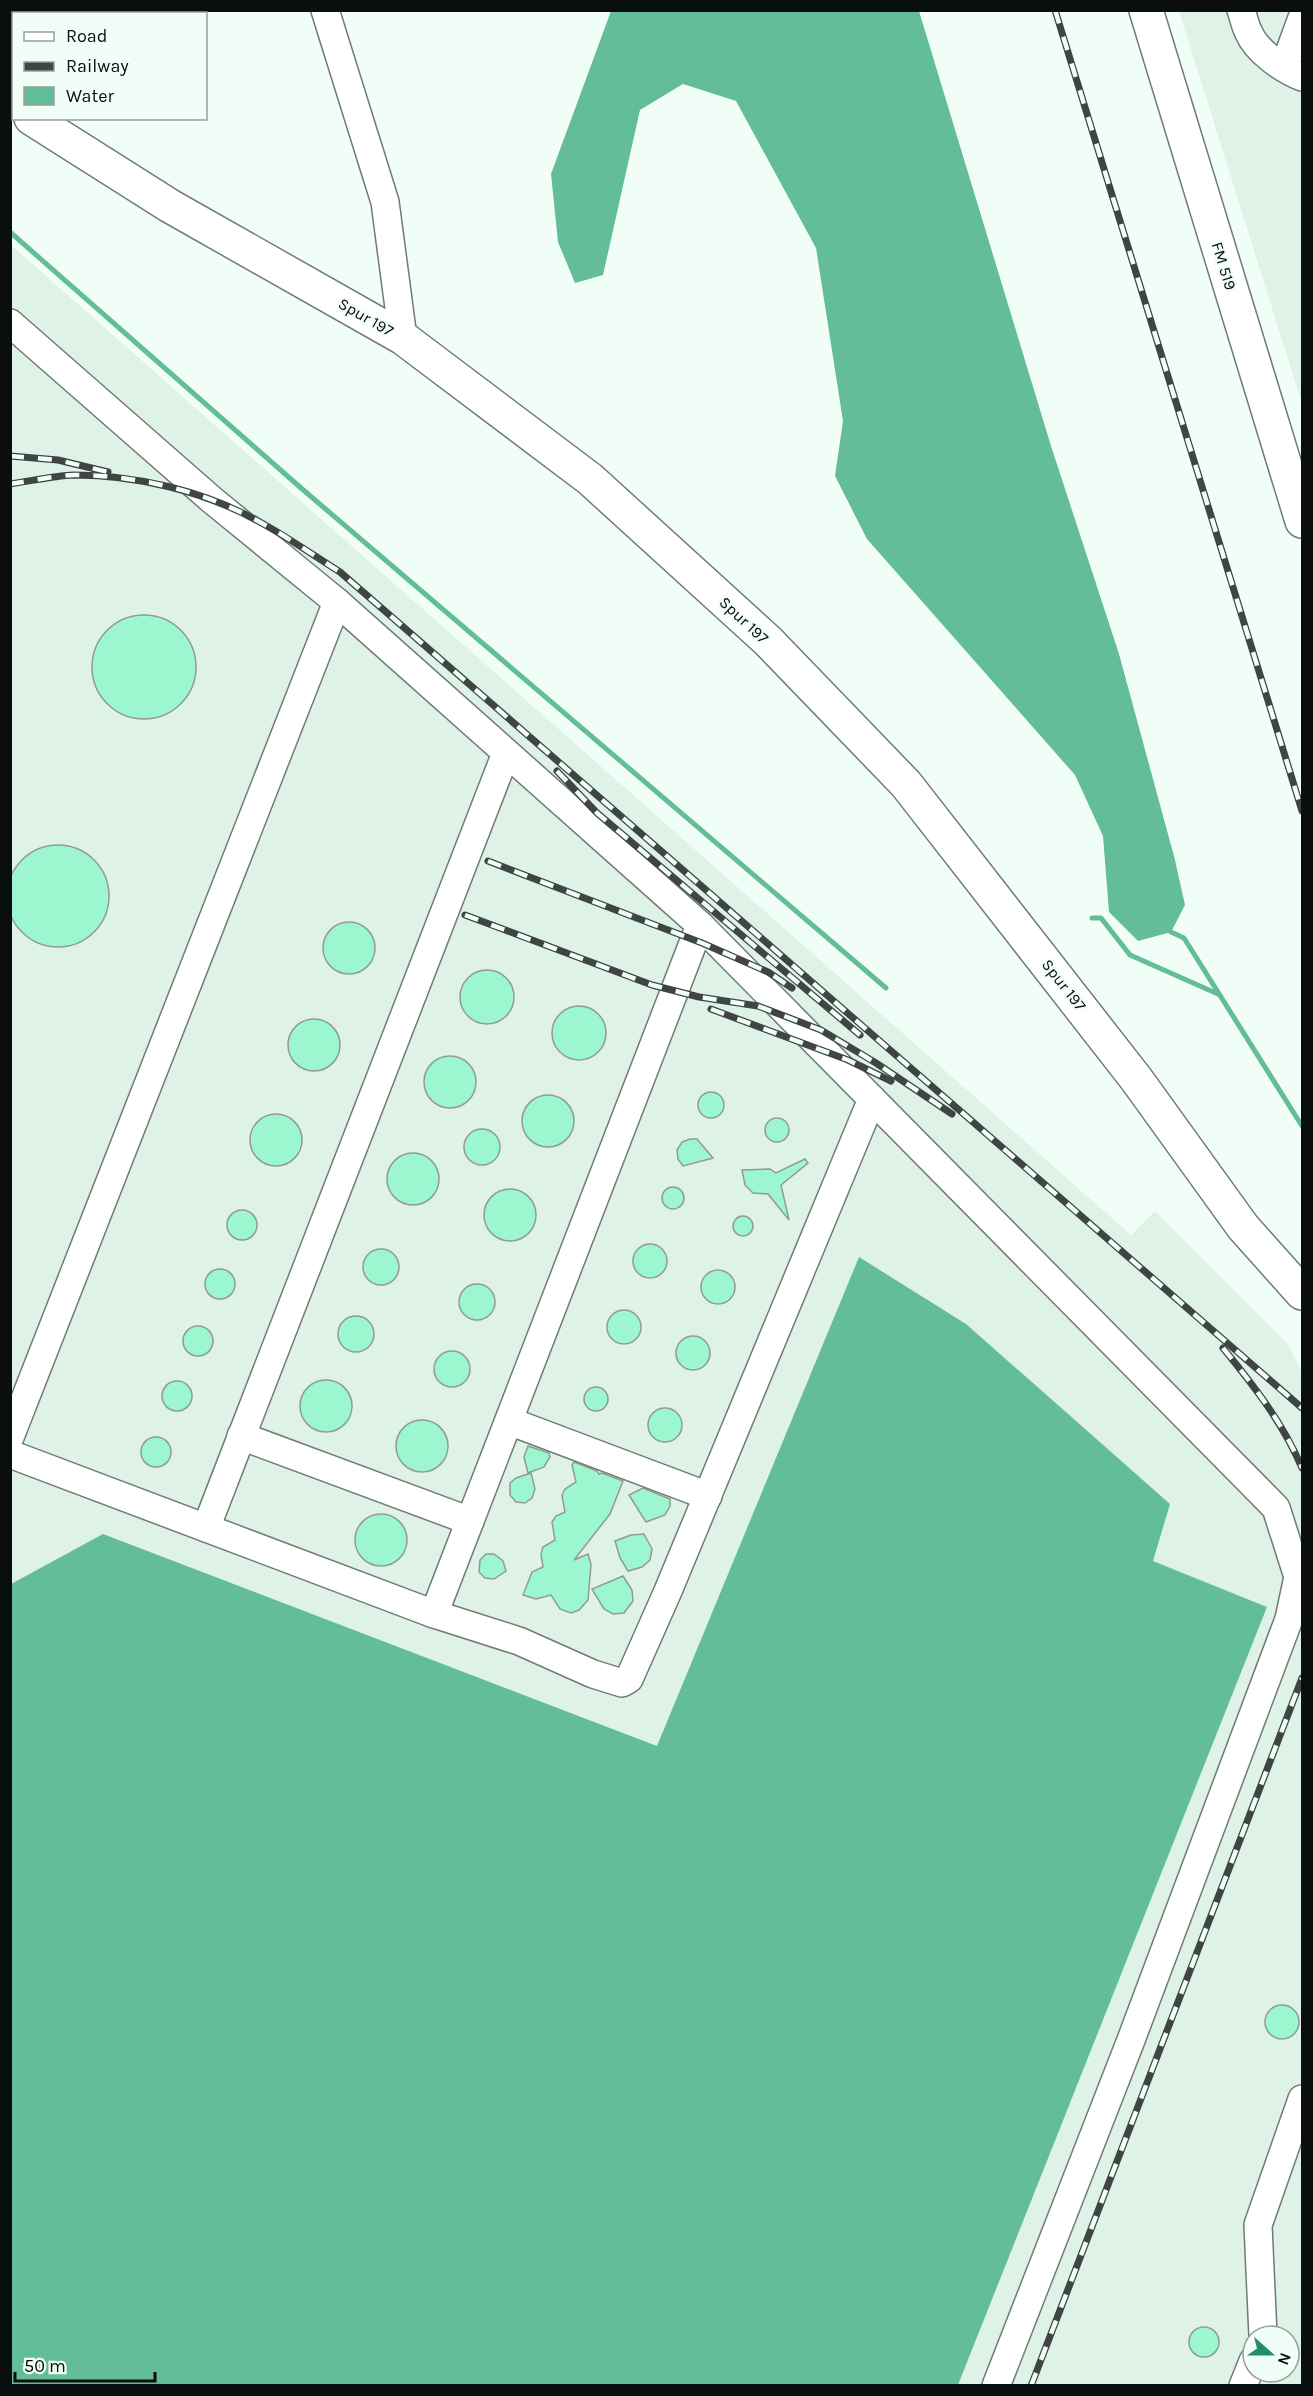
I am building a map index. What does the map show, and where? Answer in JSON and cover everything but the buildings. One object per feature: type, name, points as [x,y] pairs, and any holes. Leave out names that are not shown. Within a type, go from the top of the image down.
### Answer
[{"type":"main road","name":"FM 519","points":[[1146,10],[1302,521]]},
{"type":"main road","name":"Spur 197","points":[[34,120],[170,206],[403,338],[590,479],[768,641],[906,784],[1137,1080],[1243,1227],[1302,1293]]},
{"type":"street","points":[[325,10],[385,202],[403,338]]},
{"type":"street","points":[[1241,10],[1249,34],[1261,50],[1293,72],[1302,18]]},
{"type":"street","points":[[10,324],[212,500],[337,602],[700,925],[1276,1508],[1300,1579],[1289,1619],[1131,2040],[996,2385]]},
{"type":"street","points":[[10,1437],[337,602]]},
{"type":"street","points":[[206,1528],[506,753]]},
{"type":"street","points":[[434,1614],[700,925]]},
{"type":"street","points":[[10,1454],[434,1614],[519,1641],[593,1674],[622,1683],[629,1679],[708,1496],[872,1099]]},
{"type":"street","points":[[509,1420],[708,1496]]},
{"type":"street","points":[[241,1436],[470,1521]]},
{"type":"street","points":[[1262,2324],[1258,2225],[1302,2099]]},
{"type":"shaded area","points":[[1179,11],[1302,11],[1302,404]]},
{"type":"shaded area","points":[[11,245],[1131,1235],[1155,1211],[1287,1343],[1302,1372],[1302,2385],[958,2385],[1267,1607],[1153,1561],[966,1324],[859,1257],[657,1746],[103,1534],[11,1584]]},
{"type":"water","points":[[611,11],[919,11],[1051,446],[1119,654],[1185,905],[1171,932],[1138,941],[1109,912],[1103,836],[1075,775],[867,539],[835,476],[843,421],[816,248],[736,101],[683,84],[640,110],[603,275],[575,283],[558,242],[551,174]]},
{"type":"water","points":[[859,1257],[966,1324],[1170,1504],[1153,1561],[1267,1607],[958,2385],[11,2385],[11,1584],[103,1534],[657,1746]]},
{"type":"waterway","points":[[10,232],[301,488],[886,988]]},
{"type":"waterway","points":[[1092,918],[1101,918],[1130,955],[1218,994]]},
{"type":"waterway","points":[[1171,932],[1184,938],[1302,1126]]},
{"type":"railway","points":[[1055,10],[1302,811]]},
{"type":"railway","points":[[10,456],[58,460],[108,472]]},
{"type":"railway","points":[[10,484],[50,477],[97,476],[145,482],[192,493],[237,510],[258,521],[340,572],[1302,1408]]},
{"type":"railway","points":[[557,771],[597,813],[860,1035]]},
{"type":"railway","points":[[488,861],[702,943],[768,972],[792,988]]},
{"type":"railway","points":[[465,915],[652,985],[699,997],[758,1006],[821,1030],[876,1063],[952,1114]]},
{"type":"railway","points":[[711,1009],[848,1060],[891,1081]]},
{"type":"railway","points":[[1223,1348],[1277,1420],[1302,1468]]},
{"type":"railway","points":[[1031,2386],[1302,1678]]}]
